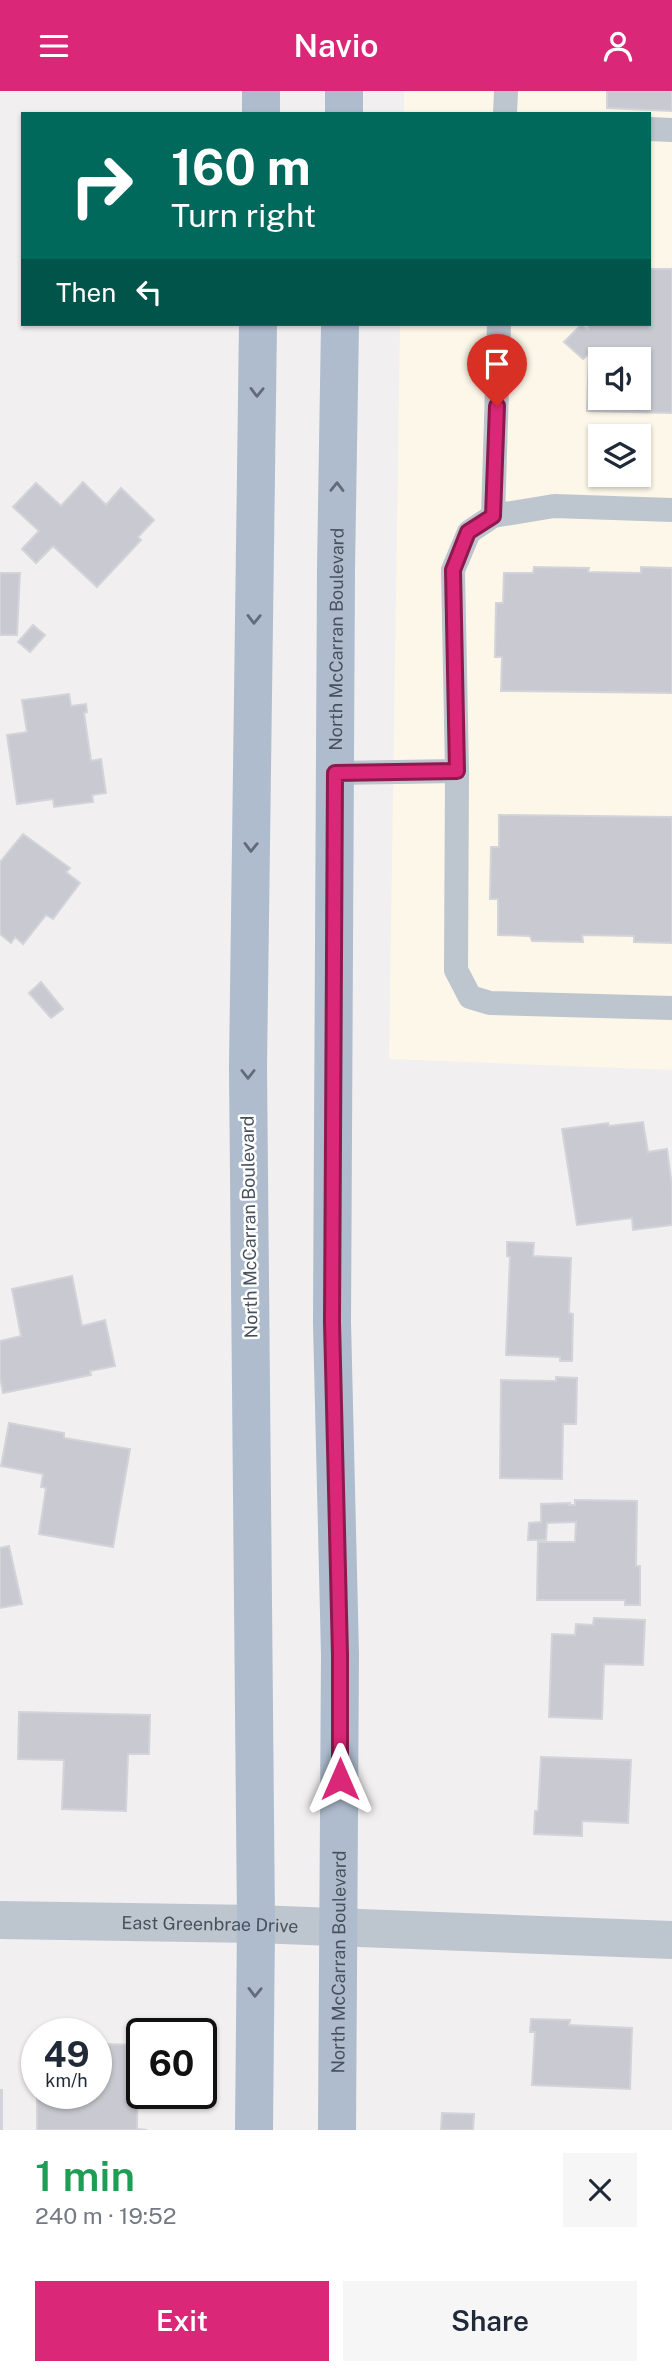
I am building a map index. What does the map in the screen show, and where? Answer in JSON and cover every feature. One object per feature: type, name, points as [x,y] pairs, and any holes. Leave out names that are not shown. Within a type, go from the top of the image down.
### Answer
[{"type":"main road","points":[[261,91],[261,112]]},
{"type":"main road","points":[[344,91],[344,112]]},
{"type":"main road","name":"North McCarran Boulevard","points":[[254,2130],[256,1924],[248,1067],[258,326]]},
{"type":"main road","name":"North McCarran Boulevard","points":[[337,2130],[340,1655],[332,1322],[340,326]]},
{"type":"street","name":"East Greenbrae Drive","points":[[0,1920],[256,1924],[672,1940]]},
{"type":"lane","points":[[505,112],[506,91]]},
{"type":"lane","points":[[651,129],[672,130]]},
{"type":"lane","points":[[493,516],[499,326]]},
{"type":"lane","points":[[672,510],[554,506],[493,516],[468,532],[453,570],[457,771],[456,970],[470,997],[490,1003],[672,1009]]},
{"type":"lane","points":[[335,773],[457,771]]},
{"type":"shaded area","points":[[404,91],[672,91],[672,1070],[389,1059],[400,326],[651,326],[651,112],[404,112]]},
{"type":"building","points":[[607,91],[672,91],[672,111],[607,108]]},
{"type":"building","points":[[651,269],[672,269],[672,413],[587,411],[588,382],[588,410],[651,410],[651,347],[588,347],[588,355],[583,359],[564,342],[583,326],[588,329],[588,326],[651,326]]},
{"type":"building","points":[[83,482],[106,505],[121,488],[154,520],[138,537],[141,540],[97,587],[53,546],[36,563],[22,549],[39,531],[13,507],[36,483],[61,506]]},
{"type":"building","points":[[534,567],[641,573],[641,567],[672,568],[672,693],[501,691],[502,657],[495,657],[496,603],[503,603],[504,573],[533,573]]},
{"type":"building","points":[[0,573],[20,573],[17,635],[0,635]]},
{"type":"building","points":[[33,625],[45,635],[30,652],[18,642]]},
{"type":"building","points":[[69,694],[71,706],[86,704],[87,712],[84,713],[91,761],[101,759],[106,793],[92,795],[93,802],[54,807],[53,799],[17,804],[7,735],[27,732],[22,700]]},
{"type":"building","points":[[499,815],[672,817],[672,943],[634,942],[634,936],[582,935],[583,942],[532,941],[530,936],[498,935],[498,899],[490,899],[491,847],[499,847]]},
{"type":"building","points":[[23,834],[70,868],[66,872],[80,883],[53,919],[46,915],[23,944],[15,937],[11,943],[0,934],[0,862]]},
{"type":"building","points":[[41,982],[63,1009],[51,1018],[29,993]]},
{"type":"building","points":[[643,1122],[648,1152],[667,1149],[672,1186],[672,1225],[633,1230],[632,1218],[577,1225],[562,1129]]},
{"type":"building","points":[[507,1242],[534,1243],[533,1256],[571,1258],[569,1313],[573,1314],[572,1361],[560,1361],[560,1357],[506,1355],[510,1257],[507,1256]]},
{"type":"building","points":[[72,1276],[82,1326],[105,1320],[115,1366],[90,1371],[91,1375],[3,1393],[0,1341],[21,1336],[12,1289]]},
{"type":"building","points":[[556,1377],[577,1378],[576,1424],[563,1424],[562,1479],[500,1478],[501,1380],[556,1381]]},
{"type":"building","points":[[9,1423],[64,1433],[64,1438],[130,1449],[113,1547],[39,1534],[46,1488],[41,1487],[43,1474],[1,1466]]},
{"type":"building","points":[[575,1500],[637,1501],[636,1566],[640,1566],[640,1605],[625,1605],[625,1600],[537,1600],[538,1542],[575,1542],[576,1522],[547,1523],[546,1540],[528,1540],[529,1523],[541,1522],[541,1504],[575,1505]]},
{"type":"building","points":[[9,1546],[22,1604],[0,1608],[0,1548]]},
{"type":"building","points":[[594,1618],[645,1620],[643,1665],[604,1664],[602,1719],[549,1717],[552,1634],[575,1635],[576,1624],[593,1625]]},
{"type":"building","points":[[19,1712],[150,1715],[149,1754],[128,1754],[126,1811],[62,1809],[64,1760],[18,1759]]},
{"type":"building","points":[[541,1757],[631,1760],[628,1823],[582,1821],[582,1836],[534,1834]]},
{"type":"building","points":[[531,2019],[570,2020],[569,2025],[632,2028],[630,2089],[532,2085],[535,2032],[530,2032]]},
{"type":"building","points":[[112,2044],[126,2045],[126,2109],[137,2109],[137,2129],[147,2130],[37,2130],[37,2109],[112,2109]]},
{"type":"building","points":[[2,2090],[2,2130],[0,2130]]},
{"type":"building","points":[[442,2113],[474,2114],[473,2130],[441,2130]]},
{"type":"route","points":[[340,1779],[340,1655],[332,1322],[335,773],[457,771],[453,570],[468,532],[493,516],[497,406]]}]
